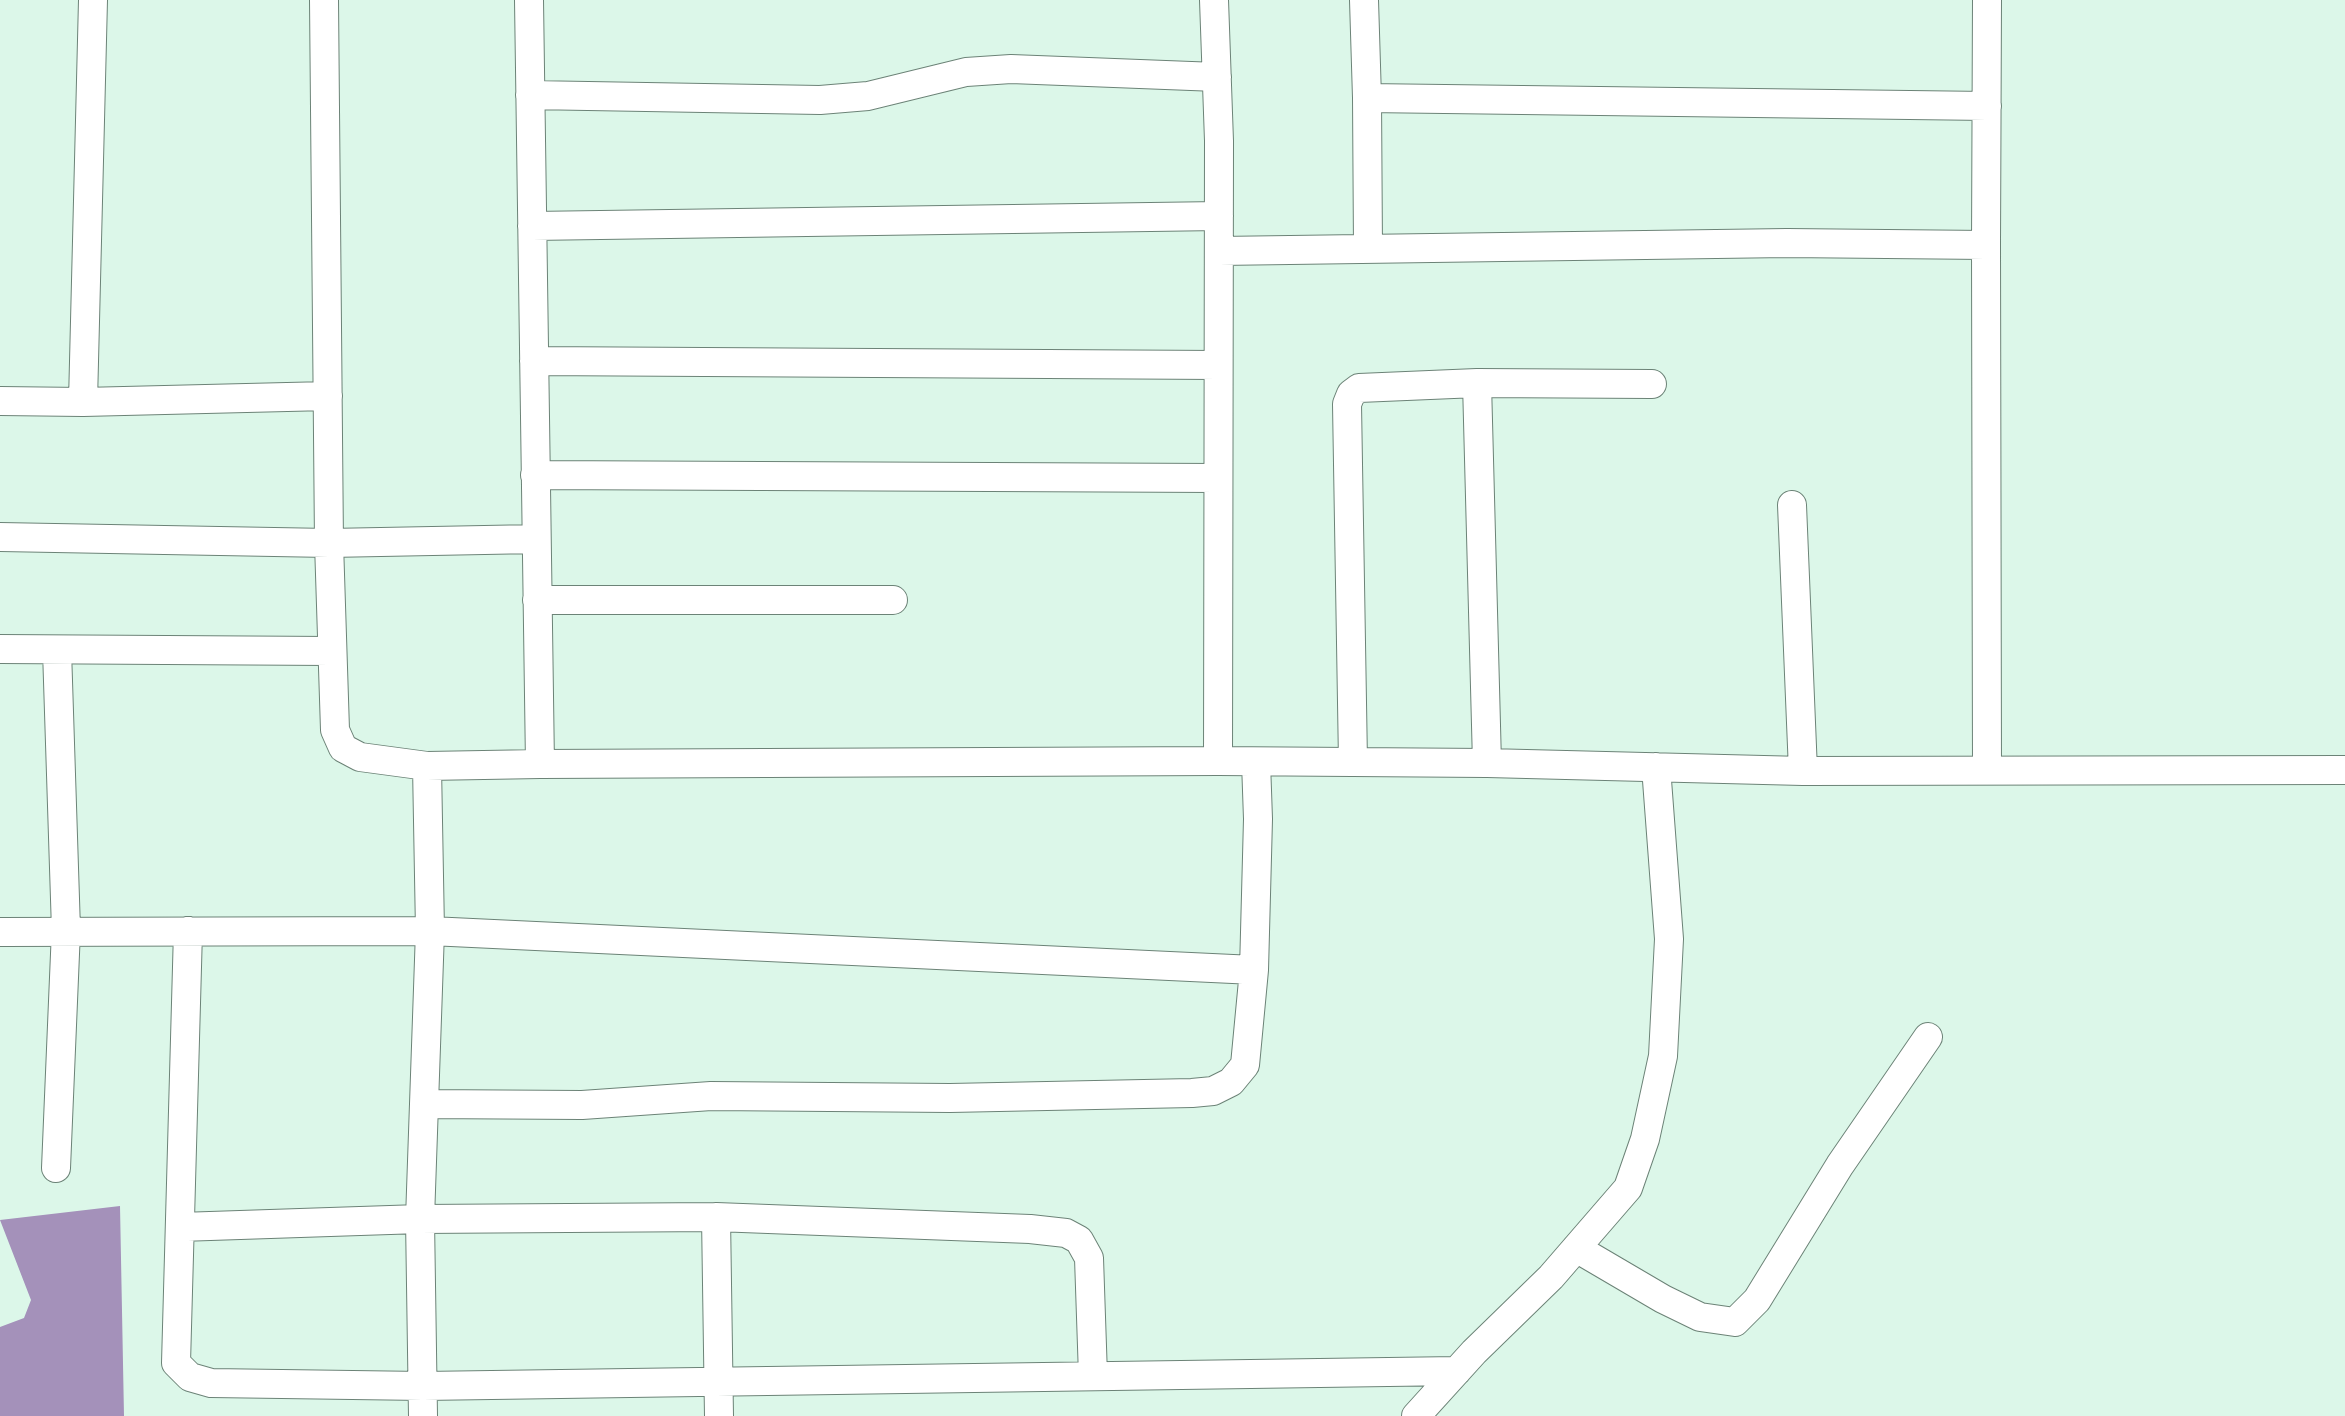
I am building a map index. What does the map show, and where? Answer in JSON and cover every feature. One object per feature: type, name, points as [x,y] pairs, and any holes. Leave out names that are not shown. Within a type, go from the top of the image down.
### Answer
[{"type":"street","points":[[83,402],[93,0]]},
{"type":"street","points":[[324,0],[331,651],[335,730],[343,748],[360,757],[427,766],[1218,761],[1656,766],[1803,772],[2345,770]]},
{"type":"street","points":[[529,0],[540,764]]},
{"type":"street","points":[[1214,0],[1220,141],[1217,478],[1218,761]]},
{"type":"street","points":[[1364,0],[1368,249]]},
{"type":"street","points":[[1987,770],[1986,245],[1988,0]]},
{"type":"street","points":[[530,95],[820,100],[868,96],[966,72],[1011,69],[1217,77]]},
{"type":"street","points":[[1367,98],[1988,106]]},
{"type":"street","points":[[532,226],[1219,216]]},
{"type":"street","points":[[1218,251],[1787,243],[1986,245]]},
{"type":"street","points":[[534,361],[1218,365]]},
{"type":"street","points":[[1353,762],[1347,404],[1351,394],[1359,388],[1477,383],[1652,384]]},
{"type":"street","points":[[1477,383],[1486,763]]},
{"type":"street","points":[[0,401],[83,402],[328,396]]},
{"type":"street","points":[[535,475],[1217,478]]},
{"type":"street","points":[[1792,505],[1803,772]]},
{"type":"street","points":[[0,538],[329,543],[536,539]]},
{"type":"street","points":[[538,600],[893,600]]},
{"type":"street","points":[[0,649],[331,651]]},
{"type":"street","points":[[56,1168],[66,930],[57,650]]},
{"type":"street","points":[[424,1104],[582,1105],[711,1096],[950,1098],[1192,1094],[1213,1091],[1231,1082],[1245,1065],[1254,970],[1258,819],[1256,762]]},
{"type":"street","points":[[423,1416],[420,1219],[430,931],[427,766]]},
{"type":"street","points":[[1416,1416],[1457,1371],[1551,1277],[1628,1188],[1644,1139],[1663,1056],[1669,939],[1656,766]]},
{"type":"street","points":[[0,932],[66,930],[430,931],[1254,970]]},
{"type":"street","points":[[188,931],[176,1363],[190,1377],[211,1383],[423,1386],[1457,1371]]},
{"type":"street","points":[[1576,1248],[1663,1299],[1700,1317],[1735,1322],[1757,1300],[1840,1164],[1928,1037]]},
{"type":"street","points":[[180,1227],[420,1219],[716,1217],[1030,1229],[1066,1233],[1079,1240],[1089,1258],[1093,1376]]},
{"type":"street","points":[[716,1217],[719,1416]]},
{"type":"shaded area","points":[[120,1206],[124,1416],[0,1416],[0,1327],[24,1318],[31,1300],[0,1220]]}]
